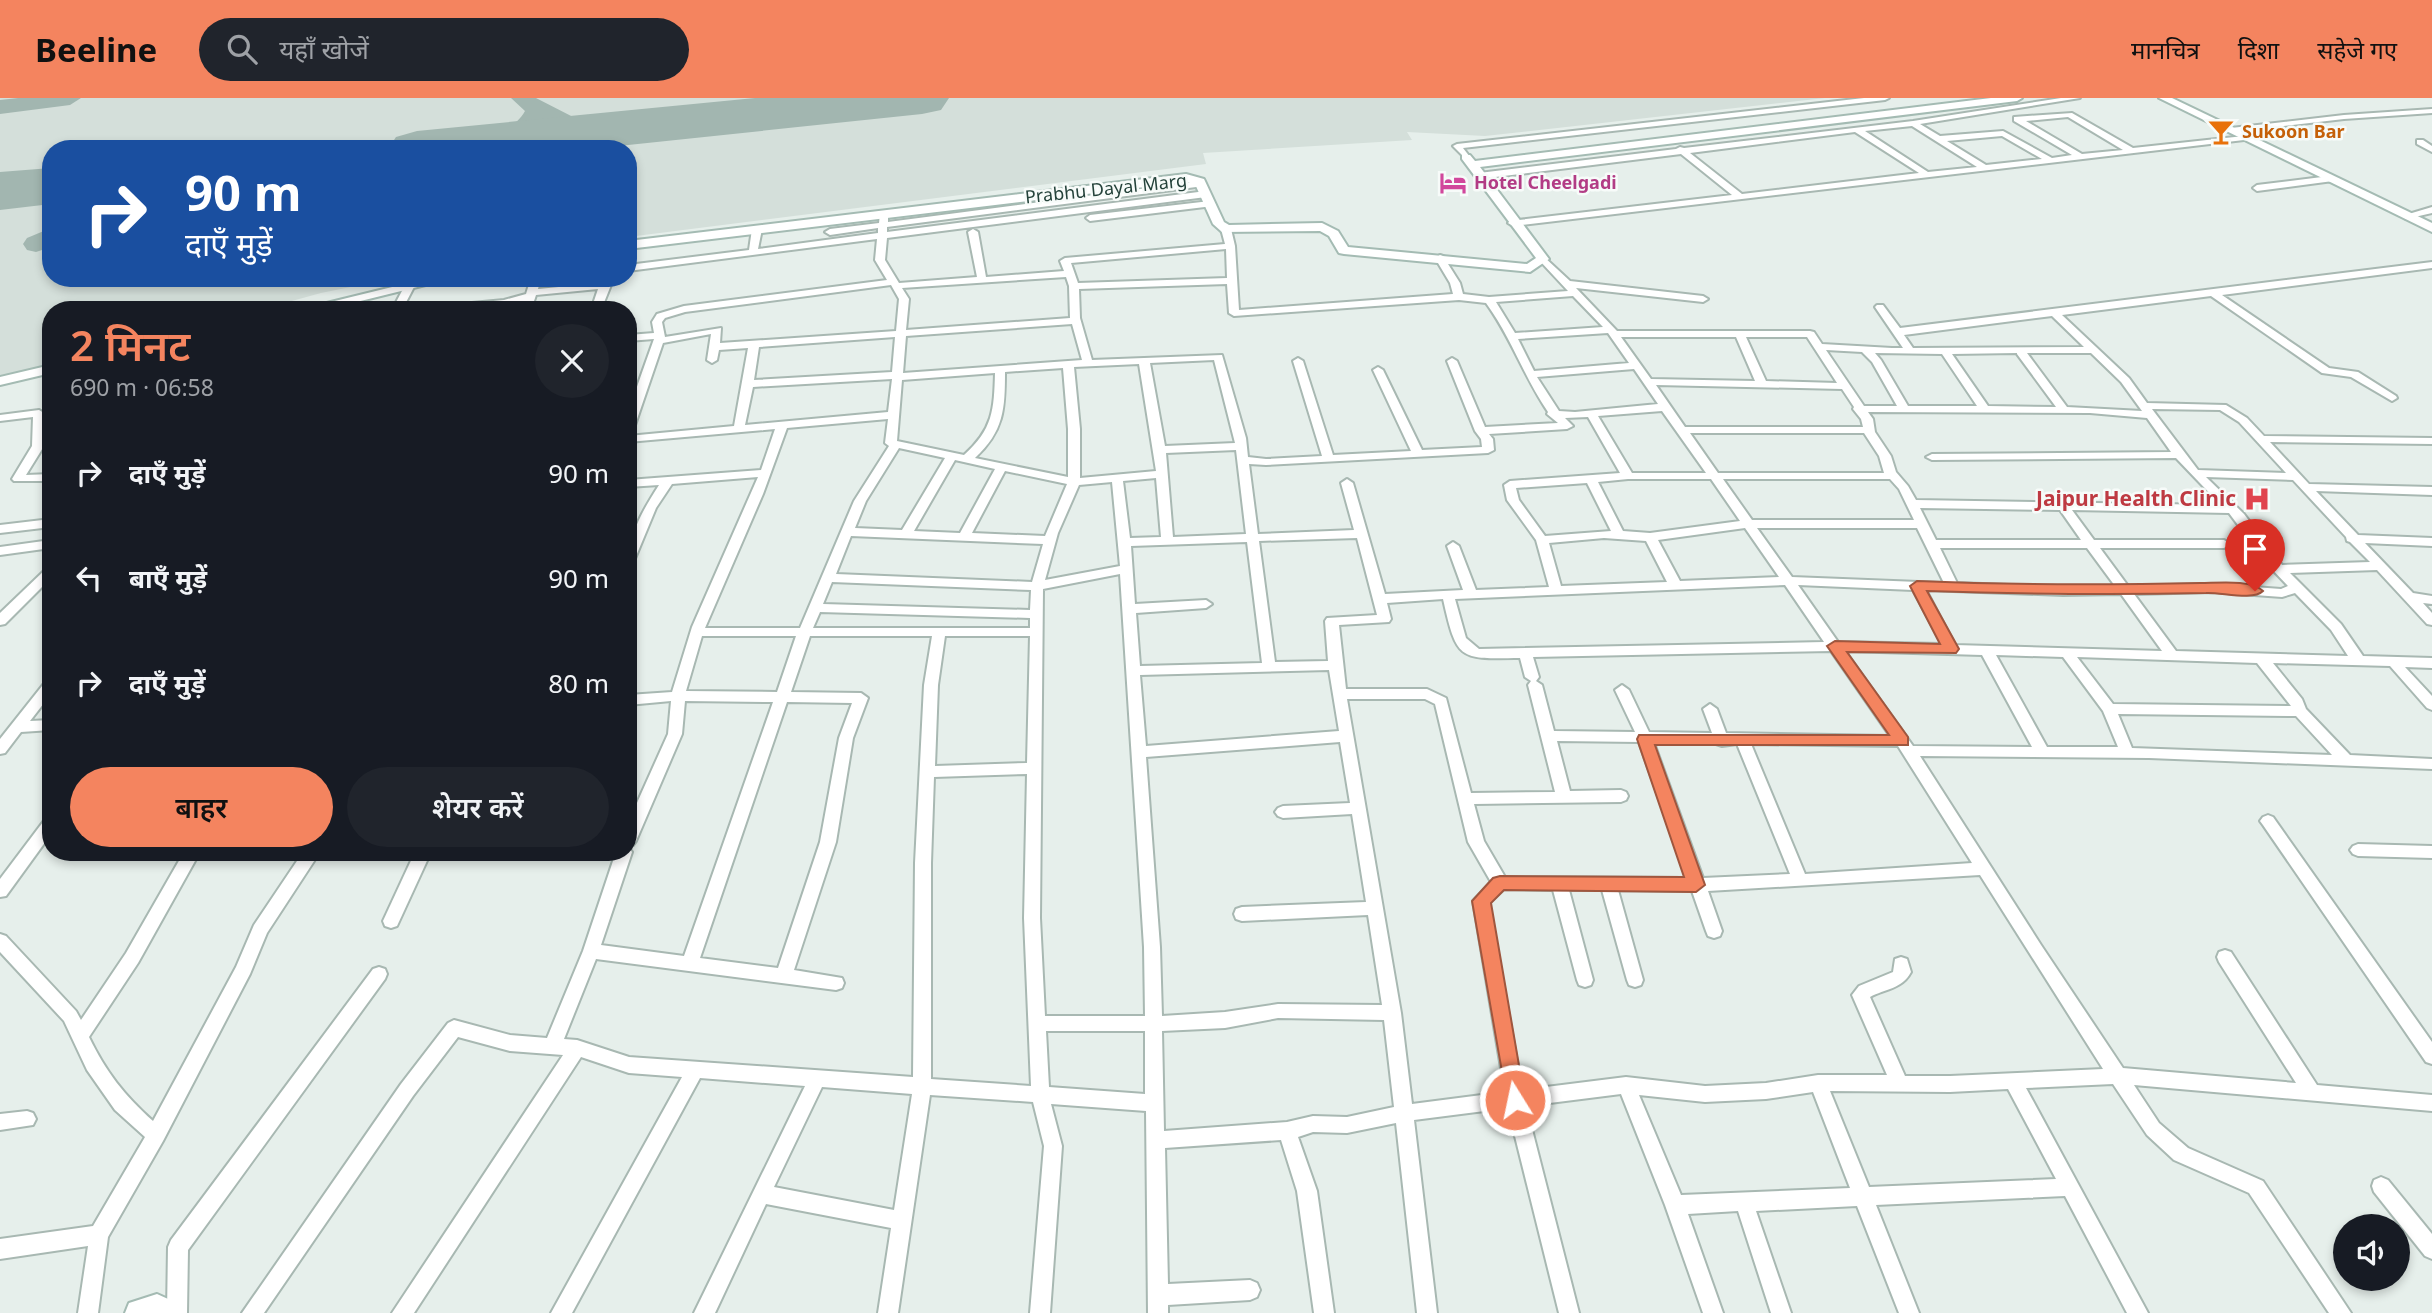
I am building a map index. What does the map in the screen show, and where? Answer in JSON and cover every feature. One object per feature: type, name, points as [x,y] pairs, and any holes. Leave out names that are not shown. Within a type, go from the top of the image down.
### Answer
[{"type":"street","points":[[1885,98],[1457,146],[1543,259],[1613,332],[1749,524],[1905,746],[2153,1129],[2181,1154],[2256,1187],[2341,1313]]},
{"type":"street","points":[[1473,166],[1963,98]]},
{"type":"street","points":[[1473,166],[2017,98]]},
{"type":"street","points":[[1473,166],[1680,149],[1857,130],[2076,98]]},
{"type":"street","points":[[2164,98],[2432,228]]},
{"type":"street","points":[[2001,109],[2079,156]]},
{"type":"street","points":[[2229,130],[2344,117],[2432,111]]},
{"type":"street","points":[[2017,119],[2068,116],[2131,151]]},
{"type":"street","points":[[1951,117],[1982,134]]},
{"type":"street","points":[[1913,123],[1983,167]]},
{"type":"street","points":[[1857,130],[1924,173]]},
{"type":"street","points":[[1938,139],[2003,133],[2050,160]]},
{"type":"street","points":[[1513,223],[1924,173],[2244,138]]},
{"type":"street","points":[[2420,142],[2432,150]]},
{"type":"street","points":[[1680,149],[1738,195]]},
{"type":"street","name":"Prabhu Dayal Marg","points":[[637,244],[757,229],[882,229],[1186,178],[1206,194],[1219,224],[1226,229]]},
{"type":"street","points":[[2257,188],[2329,179]]},
{"type":"street","points":[[762,255],[765,241],[1206,194]]},
{"type":"street","points":[[637,267],[753,251],[762,255],[882,229],[973,232],[1206,194]]},
{"type":"street","points":[[2406,216],[2432,210]]},
{"type":"street","points":[[1543,259],[1530,268],[1344,250],[1334,234],[1322,227],[1226,229],[1230,246],[1234,313],[1459,297],[1489,300],[1571,288],[1703,299]]},
{"type":"street","points":[[753,251],[757,229]]},
{"type":"street","points":[[882,229],[880,260],[904,299],[891,443],[1074,481],[1163,474]]},
{"type":"street","points":[[973,232],[982,280]]},
{"type":"street","points":[[1088,363],[1075,321],[1074,286],[1065,261],[1230,246]]},
{"type":"street","points":[[1440,258],[1455,283],[1459,297]]},
{"type":"street","points":[[1898,333],[2432,265]]},
{"type":"street","points":[[637,402],[659,339],[657,319],[684,309],[895,284],[1068,274]]},
{"type":"street","points":[[1074,286],[1231,281]]},
{"type":"street","points":[[346,301],[409,287]]},
{"type":"street","points":[[402,301],[409,287]]},
{"type":"street","points":[[529,301],[533,287]]},
{"type":"street","points":[[510,301],[531,294],[575,287]]},
{"type":"street","points":[[2215,294],[2326,371],[2354,374],[2392,398]]},
{"type":"street","points":[[1481,431],[1567,426],[1552,414],[1518,354],[1509,326],[1489,300]]},
{"type":"street","points":[[1880,307],[1910,351]]},
{"type":"street","points":[[2054,313],[2125,380],[2181,455],[2231,509],[2279,569],[2336,627],[2358,660]]},
{"type":"street","points":[[714,346],[1075,321]]},
{"type":"street","points":[[637,338],[659,339],[717,330],[712,360]]},
{"type":"street","points":[[1513,336],[1613,332],[1810,334],[1867,419],[1869,430],[1892,476],[1922,523],[1953,587]]},
{"type":"street","points":[[1740,335],[1762,385]]},
{"type":"street","points":[[739,429],[754,344]]},
{"type":"street","points":[[1821,347],[1945,352],[2093,350]]},
{"type":"street","points":[[1865,350],[1876,360],[1904,410]]},
{"type":"street","points":[[1945,352],[1986,411]]},
{"type":"street","points":[[2021,352],[2064,410]]},
{"type":"street","points":[[748,384],[1218,357],[1240,446],[1269,667]]},
{"type":"street","points":[[1144,361],[1160,450],[1167,541]]},
{"type":"street","points":[[1298,361],[1328,458]]},
{"type":"street","points":[[1242,460],[1266,462],[1488,450],[1487,439],[1481,431],[1452,362]]},
{"type":"street","points":[[1040,1313],[1052,1146],[1040,1095],[1032,918],[1037,586],[1050,540],[1074,481],[1074,429],[1068,364]]},
{"type":"street","points":[[1531,374],[1637,366]]},
{"type":"street","points":[[967,459],[984,445],[996,428],[1002,394],[1000,369]]},
{"type":"street","points":[[1378,370],[1417,452]]},
{"type":"street","points":[[0,381],[42,371]]},
{"type":"street","points":[[1648,382],[1843,386]]},
{"type":"street","points":[[1552,414],[1666,407]]},
{"type":"street","points":[[1858,409],[1986,411],[2222,407],[2244,420],[2351,538],[2432,621]]},
{"type":"street","points":[[0,418],[39,410],[38,446],[18,479],[42,478]]},
{"type":"street","points":[[1591,413],[1628,476]]},
{"type":"street","points":[[637,438],[893,415]]},
{"type":"street","points":[[637,821],[675,734],[678,696],[685,661],[765,473],[782,426]]},
{"type":"street","points":[[1682,430],[1869,430]]},
{"type":"street","points":[[2261,439],[2432,441]]},
{"type":"street","points":[[690,964],[806,630],[860,501],[896,444]]},
{"type":"street","points":[[38,446],[42,445]]},
{"type":"street","points":[[1160,450],[1240,446]]},
{"type":"street","points":[[1933,457],[2181,455]]},
{"type":"street","points":[[906,534],[952,456]]},
{"type":"street","points":[[964,536],[1002,466]]},
{"type":"street","points":[[637,484],[765,473]]},
{"type":"street","points":[[2196,473],[2295,477]]},
{"type":"street","points":[[1556,590],[1542,540],[1513,500],[1510,485],[1628,476],[1892,476]]},
{"type":"street","points":[[1118,478],[1125,542],[1152,947],[1158,1304],[1251,1290]]},
{"type":"street","points":[[1591,479],[1619,535]]},
{"type":"street","points":[[637,539],[650,508],[667,482]]},
{"type":"street","points":[[1348,483],[1384,619],[1332,621],[1335,665],[1392,1013],[1427,1313]]},
{"type":"street","points":[[2305,487],[2432,491]]},
{"type":"street","points":[[1912,505],[2231,509]]},
{"type":"street","points":[[2062,505],[2172,655]]},
{"type":"street","points":[[1542,540],[1619,535],[1650,537],[1749,524],[1922,523]]},
{"type":"street","points":[[0,529],[42,524]]},
{"type":"street","points":[[848,532],[1050,540]]},
{"type":"street","points":[[1125,542],[1362,534]]},
{"type":"street","points":[[1650,537],[1676,586]]},
{"type":"street","points":[[2351,538],[2432,542]]},
{"type":"street","points":[[1933,544],[2224,544]]},
{"type":"street","points":[[0,551],[42,545]]},
{"type":"street","points":[[1453,546],[1471,593]]},
{"type":"street","points":[[2279,569],[2378,566]]},
{"type":"street","points":[[829,578],[1037,586],[1126,569]]},
{"type":"street","points":[[0,621],[42,580]]},
{"type":"street","points":[[1380,599],[1471,593],[1789,582],[2124,590],[2213,588],[2282,593],[2297,587]]},
{"type":"street","points":[[1917,586],[1951,649]]},
{"type":"street","points":[[1448,594],[1462,644],[1467,651],[1525,653],[1835,646],[2432,663]]},
{"type":"street","points":[[2408,597],[2432,600]]},
{"type":"street","points":[[1129,609],[1206,604]]},
{"type":"street","points":[[816,608],[1037,614]]},
{"type":"street","points":[[888,1313],[922,1088],[922,863],[931,685],[939,631]]},
{"type":"street","points":[[697,632],[1037,632]]},
{"type":"street","points":[[1986,650],[2042,751]]},
{"type":"street","points":[[2066,652],[2109,709],[2127,752]]},
{"type":"street","points":[[1525,653],[1564,799]]},
{"type":"street","points":[[2260,657],[2297,702],[2300,710],[2344,758]]},
{"type":"street","points":[[2395,664],[2432,705]]},
{"type":"street","points":[[1133,671],[1335,665]]},
{"type":"street","points":[[1622,690],[1645,739],[1714,931]]},
{"type":"street","points":[[1340,694],[1427,694],[1441,701],[1476,842],[1500,883]]},
{"type":"street","points":[[0,749],[42,695]]},
{"type":"street","points":[[637,699],[678,696],[861,698],[846,738],[828,842],[784,976]]},
{"type":"street","points":[[1710,709],[1721,741]]},
{"type":"street","points":[[2109,709],[2300,710]]},
{"type":"street","points":[[16,727],[42,726]]},
{"type":"street","points":[[1139,752],[1346,736]]},
{"type":"street","points":[[1547,736],[2344,758],[2432,764]]},
{"type":"street","points":[[1743,741],[1800,880]]},
{"type":"street","points":[[927,772],[1034,768]]},
{"type":"street","points":[[1466,799],[1620,796]]},
{"type":"street","points":[[1283,812],[1357,808]]},
{"type":"street","points":[[2268,821],[2432,1056]]},
{"type":"street","points":[[0,891],[42,834]]},
{"type":"street","points":[[2358,850],[2432,852]]},
{"type":"street","points":[[80,1036],[132,958],[187,861]]},
{"type":"street","points":[[88,1313],[99,1235],[156,1135],[244,969],[260,930],[306,861]]},
{"type":"street","points":[[391,920],[419,861]]},
{"type":"street","points":[[552,1046],[591,951],[621,861]]},
{"type":"street","points":[[1569,1313],[1515,1100],[1481,901],[1500,883],[1696,885],[1984,869]]},
{"type":"street","points":[[1559,883],[1585,979]]},
{"type":"street","points":[[1608,884],[1635,980]]},
{"type":"street","points":[[1242,914],[1373,908]]},
{"type":"street","points":[[0,941],[70,1016],[93,1064],[121,1104],[156,1135]]},
{"type":"street","points":[[591,951],[836,983]]},
{"type":"street","points":[[2225,957],[2312,1093]]},
{"type":"street","points":[[1899,1082],[1860,995],[1866,990],[1899,978],[1903,972],[1900,964]]},
{"type":"street","points":[[177,1313],[178,1247],[379,974]]},
{"type":"street","points":[[1037,1024],[1153,1024],[1225,1020],[1278,1011],[1392,1013]]},
{"type":"street","points":[[252,1313],[407,1090],[454,1028],[510,1043],[577,1048],[629,1065],[1155,1103]]},
{"type":"street","points":[[402,1313],[577,1048]]},
{"type":"street","points":[[561,1313],[695,1070]]},
{"type":"street","points":[[1155,1140],[1287,1130],[1313,1124],[1347,1125],[1404,1113],[1626,1085],[1705,1094],[1766,1091],[1818,1083],[2013,1081],[2118,1076],[2432,1103]]},
{"type":"street","points":[[704,1313],[817,1079]]},
{"type":"street","points":[[2013,1081],[2138,1313]]},
{"type":"street","points":[[1818,1083],[1909,1313]]},
{"type":"street","points":[[1626,1085],[1675,1205],[1713,1313]]},
{"type":"street","points":[[0,1122],[27,1119]]},
{"type":"street","points":[[1287,1130],[1307,1192],[1324,1313]]},
{"type":"street","points":[[2381,1186],[2432,1249]]},
{"type":"street","points":[[1675,1205],[2071,1187]]},
{"type":"street","points":[[762,1194],[902,1221]]},
{"type":"street","points":[[1744,1202],[1781,1313]]},
{"type":"street","points":[[0,1249],[99,1235]]},
{"type":"street","points":[[139,1313],[157,1308],[167,1313]]},
{"type":"shaded area","points":[[0,98],[1825,98],[1485,136],[1407,132],[1412,140],[1203,153],[1206,164],[637,236],[637,140],[42,140],[42,287],[351,287],[292,301],[42,301],[42,366],[0,376]]},
{"type":"taxiway","points":[[0,107],[70,98]]},
{"type":"taxiway","points":[[522,98],[549,116],[573,126],[600,129],[632,127]]},
{"type":"taxiway","points":[[494,140],[522,129],[531,121],[536,111],[532,106]]},
{"type":"taxiway","points":[[36,244],[42,241]]},
{"type":"runway","points":[[506,140],[922,98]]},
{"type":"runway","points":[[0,191],[42,187]]},
{"type":"place","name":"Sukoon Bar","points":[[2221,132]]},
{"type":"place","name":"Hotel Cheelgadi","points":[[1453,183]]},
{"type":"place","name":"Jaipur Health Clinic","points":[[2257,499]]},
{"type":"route","points":[[1515,1100],[1481,901],[1500,883],[1696,885],[1645,739],[1902,741],[1835,646],[1951,649],[1917,586],[2063,591],[2213,588],[2255,591]]}]
